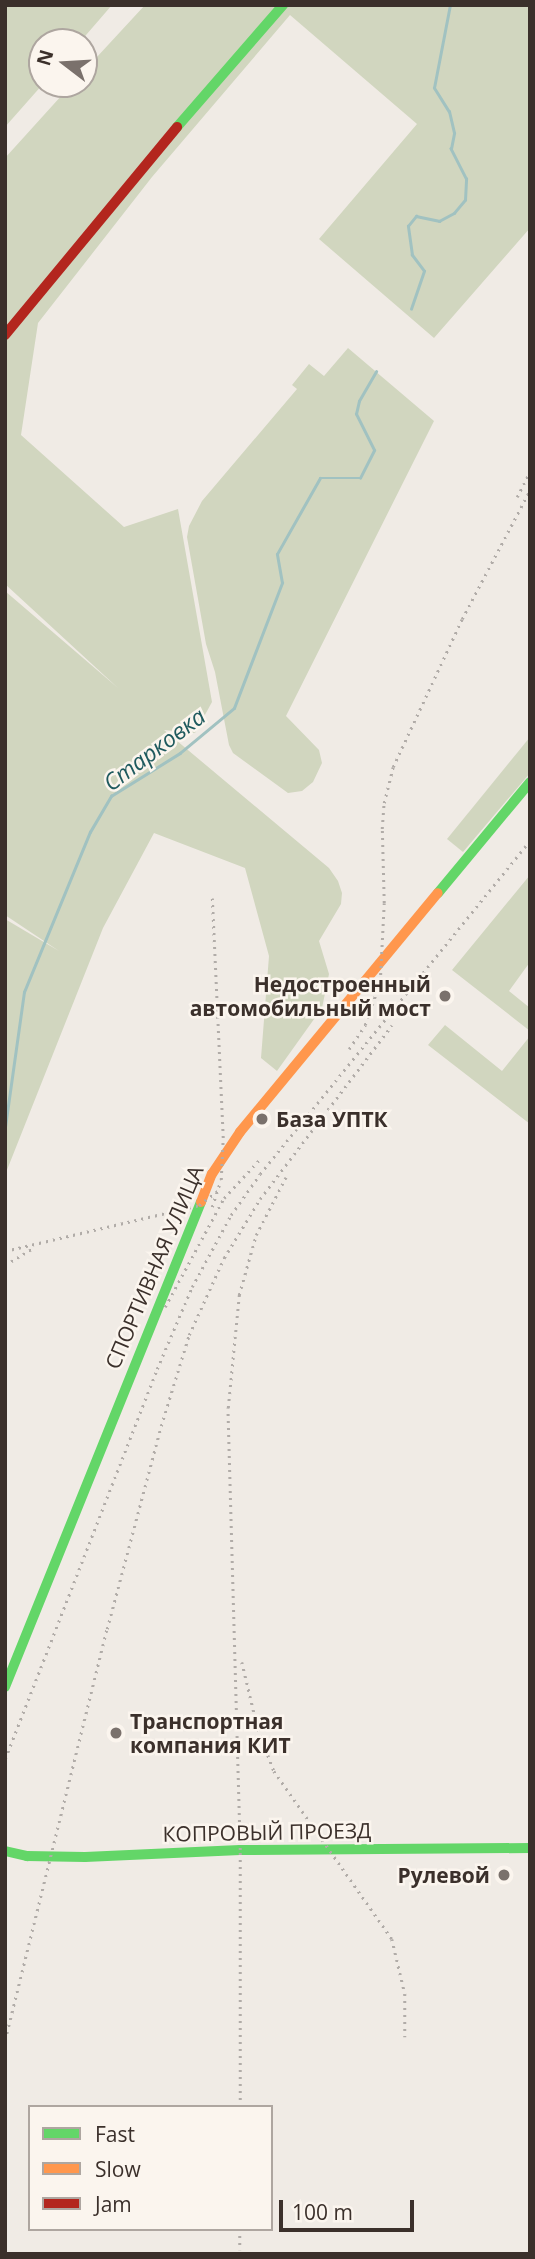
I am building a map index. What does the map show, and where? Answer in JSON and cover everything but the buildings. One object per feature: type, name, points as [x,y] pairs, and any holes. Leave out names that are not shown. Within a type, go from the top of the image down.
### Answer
[{"type":"street","points":[[5,335],[169,136],[283,5]]},
{"type":"street","name":"СПОРТИВНАЯ УЛИЦА","points":[[5,1687],[212,1174],[240,1132],[530,782]]},
{"type":"street","name":"КОПРОВЫЙ ПРОЕЗД","points":[[5,1852],[27,1856],[85,1857],[240,1850],[530,1848]]},
{"type":"green space","points":[[5,5],[112,5],[92,28],[28,28],[28,98],[31,98],[5,127]]},
{"type":"green space","points":[[145,5],[530,5],[530,228],[434,338],[319,239],[417,124],[290,15],[152,177],[38,323],[21,435],[124,527],[178,509],[212,702],[195,733],[164,730],[329,868],[342,893],[341,904],[319,941],[329,974],[322,1008],[277,1071],[261,1058],[269,956],[245,868],[154,833],[103,928],[5,1175],[5,919],[59,951],[5,915],[5,591],[118,688],[5,584],[5,158],[59,98],[98,98],[98,56]]},
{"type":"green space","points":[[348,348],[434,421],[286,716],[319,750],[322,763],[313,782],[302,791],[288,793],[233,753],[229,745],[215,672],[206,644],[187,537],[189,526],[202,501],[297,389],[292,385],[309,364],[324,376]]},
{"type":"green space","points":[[530,737],[530,773],[463,852],[447,839]]},
{"type":"green space","points":[[530,875],[530,962],[509,991],[530,1008],[530,1031],[452,970]]},
{"type":"green space","points":[[445,1025],[502,1071],[530,1036],[530,1124],[428,1045]]},
{"type":"waterway","name":"Старковка","points":[[411,309],[424,271],[412,255],[408,226],[416,216],[439,221],[454,213],[465,200],[466,179],[451,149],[454,133],[449,112],[434,88],[450,5]]},
{"type":"waterway","name":"Старковка","points":[[5,1127],[24,992],[90,832],[111,796],[180,753],[234,708],[282,583],[277,554],[320,478],[360,478],[374,450],[356,414],[359,401],[376,372]]},
{"type":"railway","points":[[517,497],[530,472]]},
{"type":"railway","points":[[349,1049],[365,1025],[380,982],[384,903],[382,829],[384,803],[393,767],[462,619],[530,490]]},
{"type":"railway","points":[[5,1759],[157,1369],[192,1287],[231,1215],[260,1174],[530,841]]},
{"type":"railway","points":[[212,898],[223,1138],[221,1180],[212,1207]]},
{"type":"railway","points":[[5,2040],[107,1629],[161,1426],[189,1335],[224,1258],[260,1199],[392,1025]]},
{"type":"railway","points":[[165,1307],[224,1198],[261,1158]]},
{"type":"railway","points":[[240,2105],[240,1850],[228,1408],[239,1295],[256,1235],[286,1177]]},
{"type":"railway","points":[[5,1251],[199,1205],[219,1190]]},
{"type":"railway","points":[[5,1265],[32,1249]]},
{"type":"railway","points":[[242,1662],[258,1729],[274,1771],[392,1939],[405,1994],[405,2037]]},
{"type":"railway","points":[[240,2231],[240,2250]]},
{"type":"traffic: fast","points":[[177,127],[283,5]]},
{"type":"traffic: fast","points":[[438,893],[530,782]]},
{"type":"traffic: fast","points":[[5,1687],[201,1202]]},
{"type":"traffic: fast","points":[[5,1851],[27,1856],[85,1857],[240,1850],[530,1848]]},
{"type":"traffic: slow","points":[[201,1202],[212,1174],[240,1132],[438,893]]},
{"type":"traffic: jam","points":[[5,335],[177,127]]},
{"type":"place","name":"Недостроенный автомобильный мост","points":[[445,996]]},
{"type":"place","name":"База УПТК","points":[[262,1119]]},
{"type":"place","name":"Транспортная компания КИТ","points":[[116,1733]]},
{"type":"place","name":"Рулевой","points":[[504,1875]]}]
